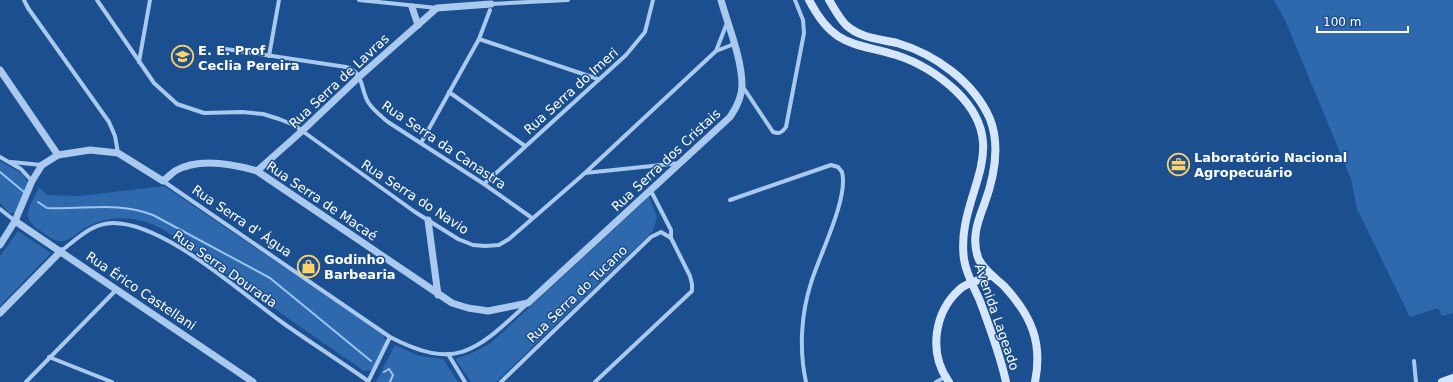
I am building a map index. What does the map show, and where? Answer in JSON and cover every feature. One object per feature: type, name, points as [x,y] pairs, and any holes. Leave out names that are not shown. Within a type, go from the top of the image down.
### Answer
[{"type":"main road","name":"Avenida Lageado","points":[[809,0],[822,23],[844,40],[858,46],[896,56],[922,66],[943,79],[957,92],[971,109],[982,132],[984,154],[981,172],[967,214],[963,234],[964,259],[998,349],[1006,382]]},
{"type":"main road","name":"Avenida Lageado","points":[[829,0],[842,19],[854,31],[864,36],[901,45],[926,54],[952,72],[976,96],[982,105],[994,133],[996,151],[990,183],[976,225],[975,249],[984,269],[1019,304],[1030,321],[1035,338],[1038,360],[1035,382]]},
{"type":"main road","points":[[947,379],[937,352],[937,328],[947,304],[961,288],[991,275]]},
{"type":"main road","points":[[1442,382],[1453,378]]},
{"type":"street","points":[[0,245],[15,221],[32,181],[42,165],[58,155],[90,150],[118,153],[115,136],[108,122],[28,8],[24,0]]},
{"type":"street","name":"Rua Serra do Navio","points":[[97,0],[154,83],[177,104],[204,112],[242,112],[263,114],[284,121],[302,131],[428,220],[458,239],[473,245],[485,246],[499,245],[509,240],[532,218],[585,173],[716,51],[734,44]]},
{"type":"street","points":[[139,62],[150,0]]},
{"type":"street","points":[[269,56],[279,0]]},
{"type":"street","points":[[358,0],[412,7],[437,8],[568,0]]},
{"type":"street","name":"Rua Serra do Imeri","points":[[484,184],[626,55],[638,42],[648,22],[653,0]]},
{"type":"street","name":"Rua Serra dos Cristais","points":[[528,303],[730,117],[736,108],[742,85],[734,44],[721,0]]},
{"type":"street","points":[[742,85],[772,132],[778,134],[782,132],[786,127],[804,33],[804,20],[795,0]]},
{"type":"street","points":[[420,143],[478,39],[491,5]]},
{"type":"street","points":[[412,7],[418,25]]},
{"type":"street","name":"Rua Serra de Lavras","points":[[257,171],[360,76],[437,8]]},
{"type":"street","name":"Rua Serra do Navio","points":[[716,51],[728,23]]},
{"type":"street","points":[[478,39],[598,79]]},
{"type":"street","points":[[219,48],[346,67],[355,71],[360,76]]},
{"type":"street","points":[[0,70],[58,155]]},
{"type":"street","name":"Rua Serra da Canastra","points":[[360,76],[364,93],[374,110],[420,143],[484,184],[532,218]]},
{"type":"street","points":[[449,92],[525,146]]},
{"type":"street","name":"Rua Serra d' Água","points":[[118,153],[163,181],[390,337],[413,349],[427,353],[448,354],[476,347],[500,329],[528,303]]},
{"type":"street","points":[[0,157],[11,162],[32,181]]},
{"type":"street","points":[[11,162],[42,165]]},
{"type":"street","points":[[585,173],[682,162]]},
{"type":"street","name":"Rua Serra de Macaé","points":[[163,181],[175,171],[188,166],[208,163],[241,166],[257,171],[438,295],[458,305],[488,311],[528,303]]},
{"type":"street","points":[[730,200],[831,165],[838,167],[842,172],[841,193],[834,221],[810,284],[805,309],[802,351],[806,382]]},
{"type":"street","points":[[595,382],[692,291],[690,276],[671,238],[671,230],[651,190]]},
{"type":"street","points":[[0,209],[15,221]]},
{"type":"street","points":[[428,220],[438,295]]},
{"type":"street","name":"Rua Érico Castellani","points":[[15,221],[253,382]]},
{"type":"street","name":"Rua Serra Dourada","points":[[61,251],[84,232],[102,225],[121,224],[146,230],[186,252],[284,323],[368,381]]},
{"type":"street","name":"Rua Serra do Tucano","points":[[502,382],[650,237],[661,232],[671,238]]},
{"type":"street","points":[[0,313],[61,251]]},
{"type":"street","points":[[26,382],[117,289]]},
{"type":"street","points":[[368,381],[390,337]]},
{"type":"street","points":[[448,354],[465,382]]},
{"type":"street","points":[[49,357],[112,382]]},
{"type":"street","points":[[1414,361],[1416,382]]},
{"type":"street","points":[[936,382],[947,379]]},
{"type":"shaded area","points":[[1274,0],[1453,0],[1453,313],[1442,316],[1438,308],[1410,317],[1357,209],[1351,179],[1285,20]]},
{"type":"shaded area","points":[[0,161],[23,174],[28,183],[16,213],[9,213],[0,203]]},
{"type":"shaded area","points":[[164,186],[383,334],[386,341],[372,370],[364,371],[166,231],[156,226],[146,222],[126,218],[115,218],[95,223],[70,239],[61,241],[52,238],[37,228],[28,218],[29,208],[39,187],[47,195],[80,196]]},
{"type":"shaded area","points":[[649,197],[657,217],[653,231],[496,382],[471,382],[455,359],[472,353],[491,343]]},
{"type":"shaded area","points":[[18,231],[51,253],[0,306],[0,256]]},
{"type":"shaded area","points":[[395,345],[419,356],[443,359],[458,382],[376,382]]},
{"type":"waterway","points":[[0,172],[24,192]]},
{"type":"waterway","points":[[38,202],[47,208],[114,207],[127,208],[153,215],[270,278],[371,361]]},
{"type":"waterway","points":[[384,372],[389,369],[393,375],[390,382]]},
{"type":"place","name":"E. E. Prof Ceclia Pereira","points":[[182,57]]},
{"type":"place","name":"Laboratório Nacional Agropecuário","points":[[1179,164]]},
{"type":"place","name":"Godinho Barbearia","points":[[308,266]]}]
